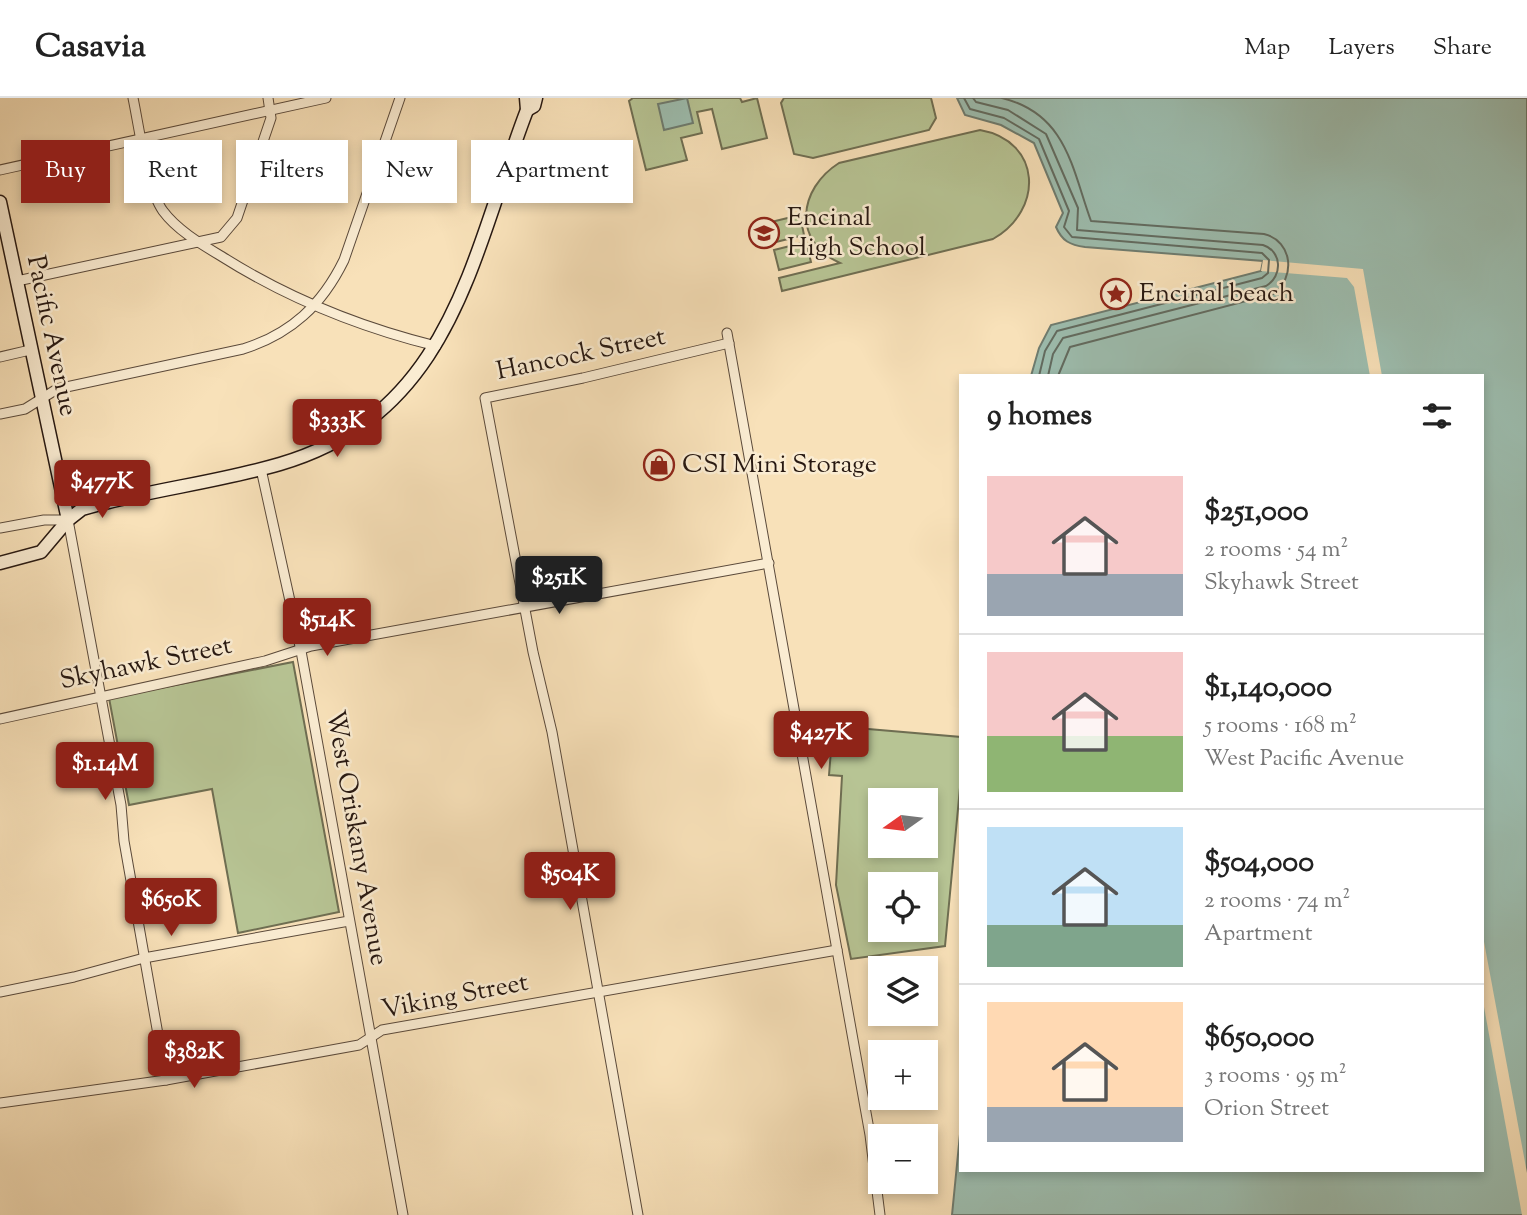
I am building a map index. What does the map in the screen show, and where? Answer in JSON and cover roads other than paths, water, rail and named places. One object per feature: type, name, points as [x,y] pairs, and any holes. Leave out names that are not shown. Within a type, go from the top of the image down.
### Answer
[{"type":"street","points":[[133,98],[155,197],[162,210],[197,242],[274,288],[314,307],[365,327],[436,346]]},
{"type":"street","points":[[17,281],[221,237],[231,229],[237,218],[271,118],[268,98]]},
{"type":"street","points":[[0,170],[326,98]]},
{"type":"street","points":[[0,414],[25,409],[57,389],[262,343],[298,321],[332,285],[344,260],[400,98]]},
{"type":"street","points":[[0,563],[41,552],[68,520],[82,509],[261,469],[304,456],[364,424],[407,385],[436,346],[468,277],[527,104],[534,106],[536,98]]},
{"type":"street","name":"Pacific Avenue","points":[[0,202],[68,520]]},
{"type":"street","name":"Hancock Street","points":[[525,607],[485,398],[583,378],[728,338],[768,563]]},
{"type":"street","points":[[0,358],[30,350]]},
{"type":"street","name":"West Oriskany Avenue","points":[[261,469],[301,651],[403,1215]]},
{"type":"street","points":[[0,528],[44,520],[68,520]]},
{"type":"street","points":[[68,520],[101,695],[166,1080]]},
{"type":"street","points":[[638,1215],[600,991],[525,607],[768,563],[875,1166],[880,1215]]},
{"type":"street","name":"Skyhawk Street","points":[[0,719],[345,639],[525,607]]},
{"type":"street","points":[[0,992],[74,977],[144,958],[349,921]]},
{"type":"street","name":"Viking Street","points":[[0,1103],[166,1080],[359,1045],[382,1030],[837,950]]},
{"type":"water","points":[[687,98],[693,123],[664,130],[658,104]]},
{"type":"water","points":[[957,98],[1527,98],[1527,1215],[952,1215],[959,1144],[959,1172],[1484,1172],[1484,374],[1032,374],[1039,348],[1051,325],[1261,271],[1263,261],[1085,247],[1071,243],[1061,236],[1056,227],[1063,213],[1034,143],[1001,125],[965,115]]},
{"type":"place","name":"Encinal High School","points":[[764,233]]},
{"type":"place","name":"Encinal beach","points":[[1116,294]]},
{"type":"place","name":"CSI Mini Storage","points":[[659,465]]}]
